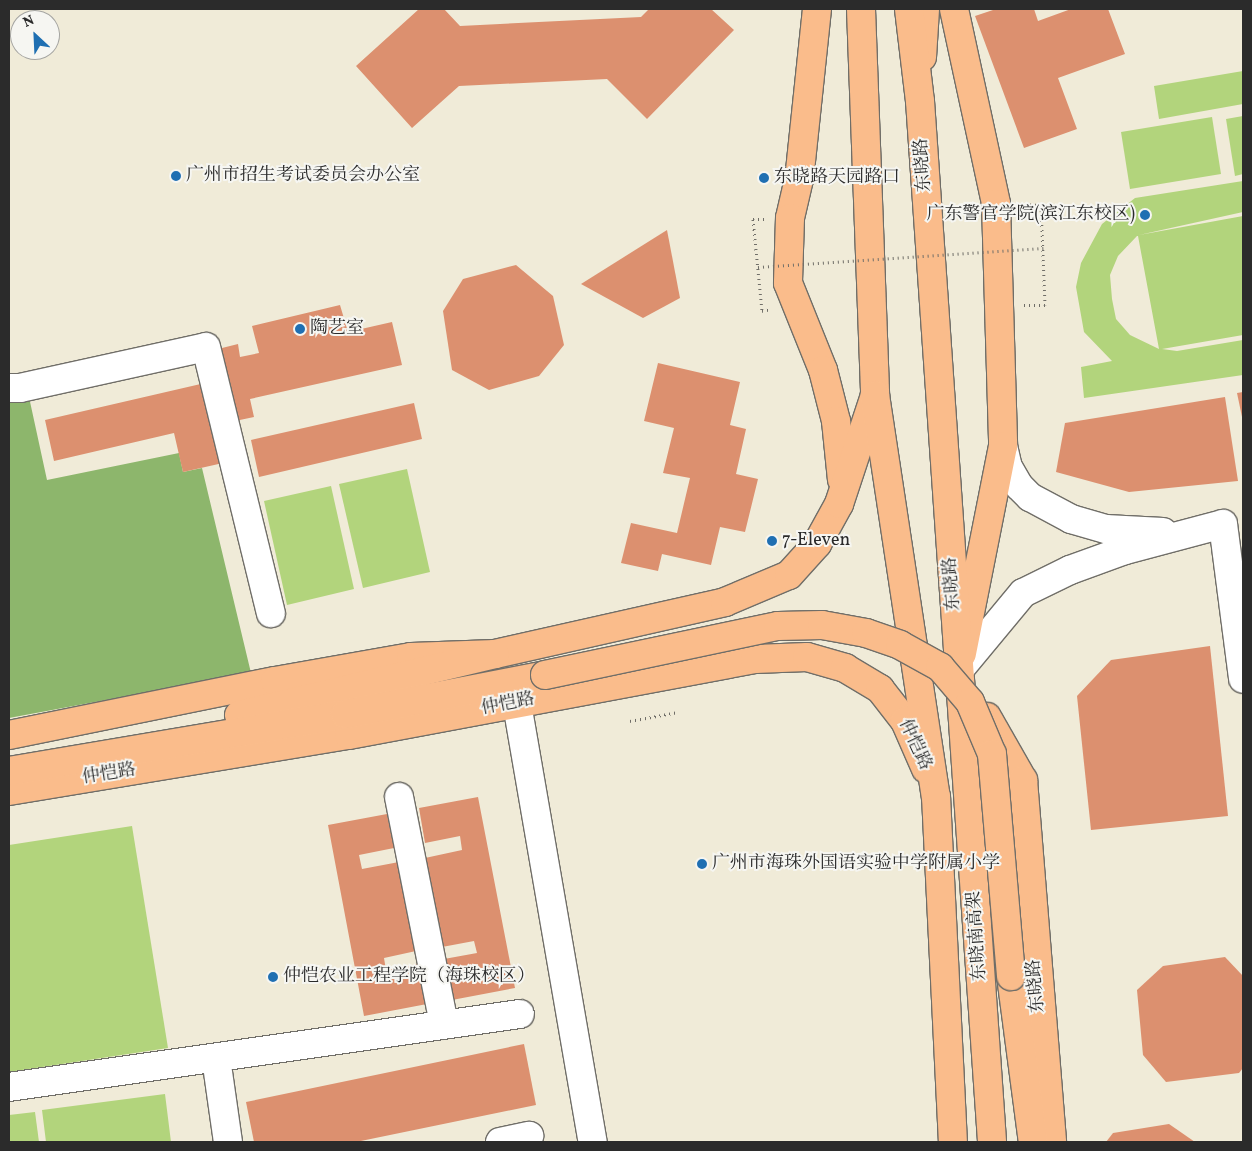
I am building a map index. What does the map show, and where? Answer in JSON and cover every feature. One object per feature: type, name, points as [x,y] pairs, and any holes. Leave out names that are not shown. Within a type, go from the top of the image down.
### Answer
[{"type":"main road","points":[[817,9],[798,179],[790,218],[788,283],[822,370],[831,403],[843,469],[839,504]]},
{"type":"main road","points":[[860,9],[875,395],[888,497],[936,796],[953,1142]]},
{"type":"main road","name":"东晓路","points":[[909,9],[920,101],[959,670],[1023,780],[1052,1142]]},
{"type":"main road","points":[[920,101],[925,9]]},
{"type":"main road","points":[[943,9],[970,78]]},
{"type":"main road","points":[[954,9],[996,204],[1003,446],[959,670]]},
{"type":"main road","points":[[9,770],[495,654],[725,602],[789,575],[817,544],[839,504],[875,395]]},
{"type":"main road","points":[[831,403],[888,497]]},
{"type":"main road","points":[[9,770],[345,714],[778,626],[822,625],[866,633],[900,645],[940,667],[970,702],[992,754],[1011,976],[1033,1142]]},
{"type":"main road","points":[[9,736],[402,659],[495,654]]},
{"type":"main road","name":"仲恺路","points":[[9,792],[349,735],[755,659],[807,657],[845,668],[880,689],[905,721],[918,745],[936,796]]},
{"type":"main road","name":"东晓南高架","points":[[959,670],[992,1142]]},
{"type":"street","points":[[9,388],[20,388],[206,347],[271,613]]},
{"type":"street","points":[[1003,446],[1008,467],[1019,486],[1030,497],[1071,519],[1106,529],[1170,532],[1233,521]]},
{"type":"street","points":[[959,670],[1023,593],[1070,570],[1125,550],[1233,521]]},
{"type":"street","points":[[1233,521],[1243,679]]},
{"type":"street","points":[[517,704],[593,1142]]},
{"type":"street","points":[[399,797],[444,1025]]},
{"type":"street","points":[[9,1087],[520,1014]]},
{"type":"street","points":[[216,1058],[228,1142]]},
{"type":"street","points":[[500,1142],[530,1136]]},
{"type":"path","points":[[1041,205],[1045,305]]},
{"type":"path","points":[[753,219],[762,311]]},
{"type":"path","points":[[758,267],[1042,248]]},
{"type":"path","points":[[630,721],[678,712]]},
{"type":"green space","points":[[1243,71],[1243,104],[1159,119],[1154,86]]},
{"type":"green space","points":[[1243,116],[1243,174],[1235,176],[1226,119]]},
{"type":"green space","points":[[1212,117],[1221,174],[1130,189],[1121,132]]},
{"type":"green space","points":[[1243,181],[1243,212],[1139,235],[1243,216],[1243,335],[1162,349],[1177,351],[1243,340],[1243,375],[1084,398],[1081,367],[1112,361],[1084,332],[1076,287],[1081,263],[1102,224],[1135,198]],"holes":[[[1138,236],[1159,349],[1130,335],[1116,319],[1112,299],[1110,275],[1118,256]]]},
{"type":"green space","points":[[9,394],[29,397],[47,480],[179,453],[183,472],[202,468],[251,673],[9,718]]},
{"type":"green space","points":[[407,469],[430,572],[363,588],[339,484]]},
{"type":"green space","points":[[331,486],[354,589],[287,605],[264,501]]},
{"type":"green space","points":[[132,826],[168,1048],[9,1072],[9,845]]},
{"type":"green space","points":[[165,1094],[171,1142],[46,1142],[42,1110]]},
{"type":"green space","points":[[35,1112],[39,1142],[9,1142],[9,1115]]},
{"type":"building","points":[[419,9],[444,9],[460,26],[641,17],[649,9],[711,9],[734,30],[647,119],[607,79],[459,86],[412,128],[356,66]]},
{"type":"building","points":[[996,9],[1034,9],[1038,21],[1071,9],[1108,9],[1125,54],[1058,78],[1077,129],[1024,148],[975,16]]},
{"type":"building","points":[[667,230],[680,298],[643,318],[581,284]]},
{"type":"building","points":[[516,265],[553,296],[564,345],[539,376],[489,390],[452,370],[443,311],[463,279]]},
{"type":"building","points":[[340,305],[348,332],[392,322],[402,365],[250,399],[254,417],[235,421],[218,349],[238,344],[240,357],[259,353],[252,326]]},
{"type":"building","points":[[658,363],[740,382],[730,425],[746,429],[736,474],[758,479],[745,532],[720,527],[711,565],[662,554],[658,571],[621,563],[631,523],[677,533],[690,478],[663,473],[674,428],[644,421]]},
{"type":"building","points":[[205,383],[223,463],[183,472],[174,433],[54,461],[45,420]]},
{"type":"building","points":[[1243,392],[1243,417],[1242,417],[1237,393]]},
{"type":"building","points":[[1225,397],[1238,481],[1129,492],[1056,472],[1065,423]]},
{"type":"building","points":[[414,403],[422,439],[259,477],[251,440]]},
{"type":"building","points":[[1210,646],[1228,816],[1091,830],[1077,696],[1111,660]]},
{"type":"building","points":[[478,797],[515,988],[452,1000],[444,959],[477,953],[474,941],[442,947],[425,858],[462,850],[460,836],[425,843],[419,808]]},
{"type":"building","points":[[387,814],[394,848],[359,855],[362,869],[399,862],[416,951],[384,958],[386,970],[419,964],[427,1004],[364,1016],[328,825]]},
{"type":"building","points":[[1225,957],[1243,976],[1243,1068],[1239,1073],[1166,1082],[1143,1055],[1137,990],[1163,966]]},
{"type":"building","points":[[524,1044],[536,1105],[356,1142],[254,1142],[246,1102]]},
{"type":"building","points":[[1169,1124],[1195,1142],[1106,1142],[1113,1133]]},
{"type":"place","name":"广州市招生考试委员会办公室","points":[[176,176]]},
{"type":"place","name":"东晓路天园路口","points":[[764,178]]},
{"type":"place","name":"广东警官学院(滨江东校区)","points":[[1145,215]]},
{"type":"place","name":"陶艺室","points":[[300,329]]},
{"type":"place","name":"7-Eleven","points":[[772,541]]},
{"type":"place","name":"广州市海珠外国语实验中学附属小学","points":[[702,864]]},
{"type":"place","name":"仲恺农业工程学院（海珠校区）","points":[[273,977]]}]
